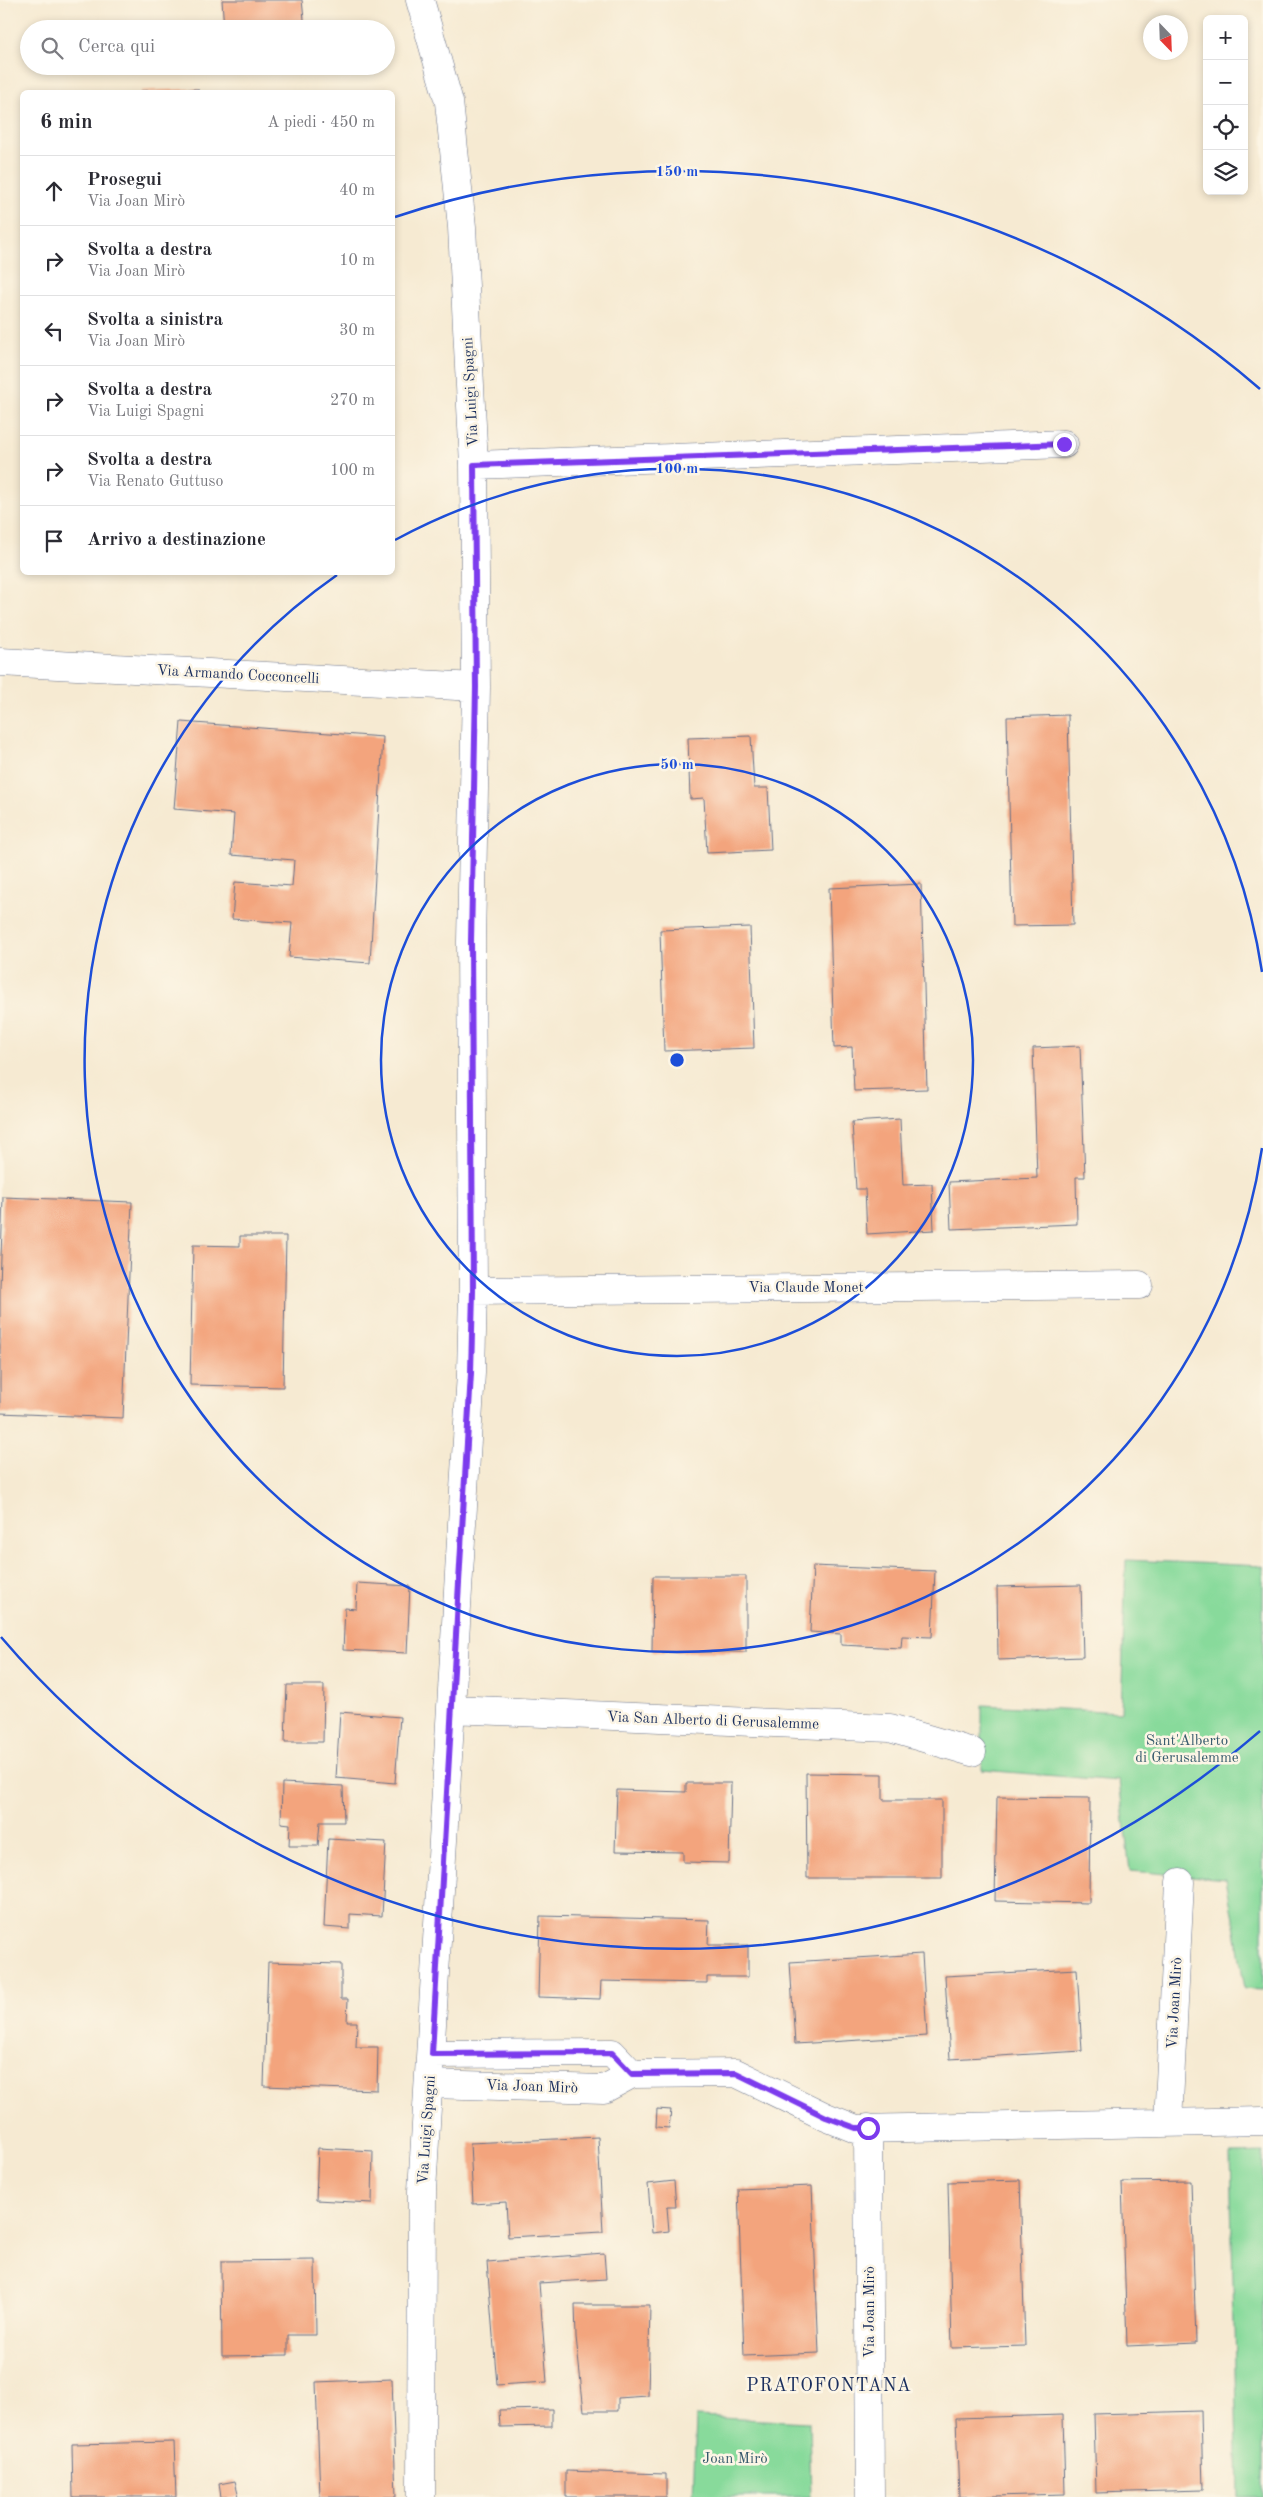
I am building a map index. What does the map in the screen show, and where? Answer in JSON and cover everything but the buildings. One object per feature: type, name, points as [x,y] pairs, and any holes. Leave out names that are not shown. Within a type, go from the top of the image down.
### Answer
[{"type":"street","name":"Via Luigi Spagni","points":[[420,0],[449,102],[462,227],[474,465],[476,687],[471,942],[473,1291],[471,1383],[432,2054],[422,2191],[421,2497]]},
{"type":"street","points":[[474,465],[1064,444]]},
{"type":"street","name":"Via Armando Cocconcelli","points":[[0,662],[476,687]]},
{"type":"street","name":"Via Claude Monet","points":[[473,1291],[1139,1285]]},
{"type":"street","name":"Via San Alberto di Gerusalemme","points":[[451,1709],[890,1728],[972,1752]]},
{"type":"street","name":"Via Joan Mirò","points":[[1168,2123],[1180,1882]]},
{"type":"street","name":"Via Joan Mirò","points":[[432,2054],[612,2053],[632,2074]]},
{"type":"street","name":"Via Joan Mirò","points":[[429,2084],[604,2089],[632,2074],[736,2073],[826,2117],[856,2128],[1263,2121]]},
{"type":"street","name":"Via Joan Mirò","points":[[868,2128],[870,2497]]},
{"type":"green space","name":"Sant'Alberto di Gerusalemme","points":[[1126,1560],[1263,1566],[1263,1990],[1245,1989],[1226,1879],[1130,1871],[1119,1781],[982,1770],[982,1705],[1121,1712]]},
{"type":"green space","points":[[1263,2153],[1263,2497],[1238,2497],[1230,2154]]},
{"type":"green space","name":"Joan Mirò","points":[[696,2417],[809,2422],[811,2497],[693,2497]]},
{"type":"district","name":"PRATOFONTANA","points":[[829,2385]]},
{"type":"route","points":[[868,2128],[856,2128],[826,2117],[736,2073],[632,2074],[612,2053],[432,2054],[471,1373],[473,1291],[471,942],[476,687],[474,465],[1064,444]]}]
